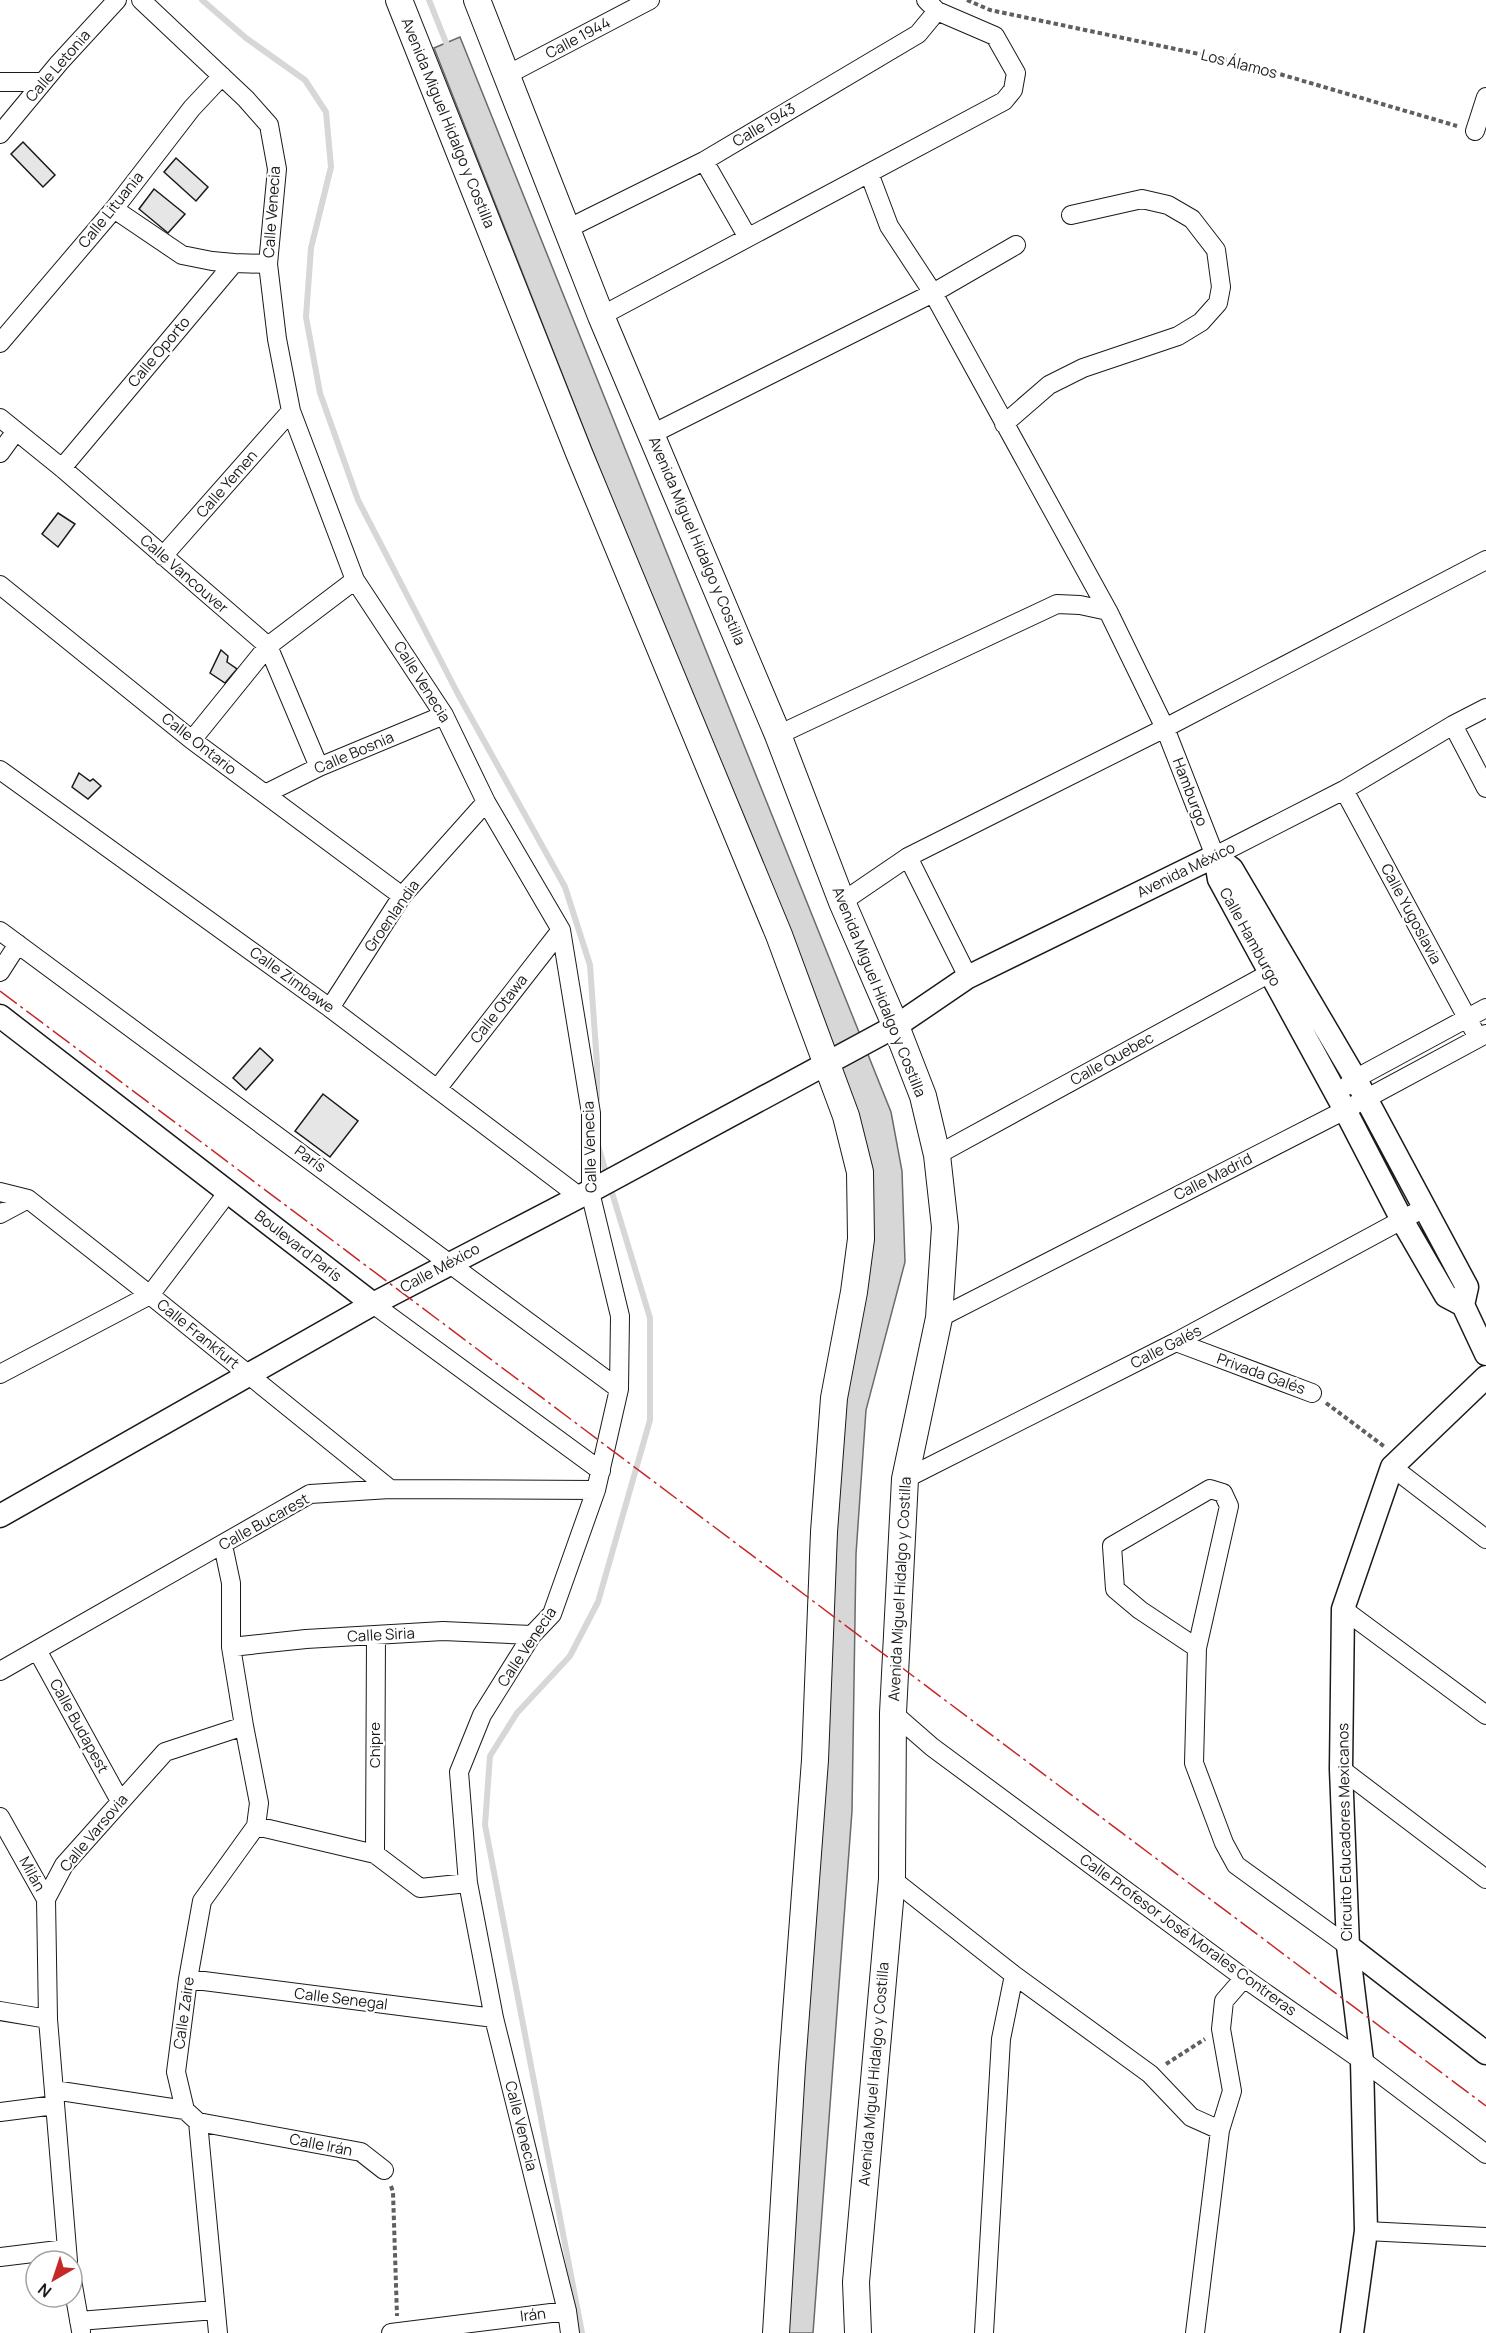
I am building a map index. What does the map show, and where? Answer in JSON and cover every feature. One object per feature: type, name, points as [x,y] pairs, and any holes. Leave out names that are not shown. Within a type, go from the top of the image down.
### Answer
[{"type":"main road","name":"Avenida Miguel Hidalgo y Costilla","points":[[399,0],[579,453],[778,935],[828,1063],[846,1116],[860,1172],[861,1239],[854,1292],[834,1398],[824,1532],[815,1760],[792,2067],[776,2333]]},
{"type":"main road","name":"Avenida Miguel Hidalgo y Costilla","points":[[477,0],[601,316],[778,735],[891,1029],[923,1096],[937,1155],[945,1227],[939,1318],[905,1479],[893,1713],[892,1879],[856,2282],[858,2333]]},
{"type":"street","name":"Calle Letonia","points":[[0,134],[7,111],[42,82],[117,0]]},
{"type":"street","name":"Calle Venecia","points":[[141,0],[222,76],[269,125],[277,169],[268,264],[277,339],[291,411],[355,580],[444,715],[486,802],[561,930],[591,1113],[590,1192],[620,1316],[619,1389],[596,1490],[552,1614],[532,1635],[482,1715],[459,1772],[468,1883],[494,2018],[567,2311],[570,2333]]},
{"type":"street","name":"Calle 1944","points":[[507,75],[650,0]]},
{"type":"street","points":[[601,316],[747,236],[1004,101],[1013,90],[1016,73],[996,36],[932,6]]},
{"type":"street","name":"Calle 1943","points":[[567,229],[704,161],[918,34],[932,6]]},
{"type":"street","name":"Calle Lituania","points":[[0,343],[114,209],[192,108],[222,76]]},
{"type":"street","points":[[0,82],[42,82]]},
{"type":"street","points":[[1475,131],[1486,97]]},
{"type":"street","points":[[704,161],[747,236]]},
{"type":"street","name":"Hamburgo","points":[[869,172],[889,226],[933,293],[1108,611],[1165,728],[1215,856]]},
{"type":"street","points":[[1004,424],[1048,385],[1083,368],[1178,336],[1201,322],[1218,303],[1221,287],[1216,250],[1192,219],[1168,205],[1142,199],[1071,215]]},
{"type":"street","points":[[114,209],[182,255],[212,261],[268,264]]},
{"type":"street","points":[[652,434],[933,293],[1016,245]]},
{"type":"street","name":"Calle Oporto","points":[[62,468],[234,263]]},
{"type":"street","name":"Calle Yemen","points":[[163,556],[291,411]]},
{"type":"street","name":"Calle Vancouver","points":[[0,418],[62,468],[268,646],[319,767]]},
{"type":"street","points":[[0,453],[16,431]]},
{"type":"street","points":[[842,902],[908,857],[1165,728],[1486,560]]},
{"type":"street","points":[[192,740],[268,646],[355,580]]},
{"type":"street","name":"Calle Ontario","points":[[0,585],[192,740],[402,896]]},
{"type":"street","points":[[778,735],[1057,604],[1080,605],[1108,611]]},
{"type":"street","name":"Avenida México","points":[[891,1029],[968,977],[1344,790],[1486,708]]},
{"type":"street","name":"Calle Bosnia","points":[[265,794],[319,767],[444,715]]},
{"type":"street","points":[[1453,725],[1486,788]]},
{"type":"street","name":"Calle Zimbawe","points":[[0,770],[330,1008],[437,1089],[590,1192]]},
{"type":"street","name":"Calle Yugoslavia","points":[[1344,790],[1467,1018],[1482,1036]]},
{"type":"street","name":"Groenlandia","points":[[330,1008],[402,896],[486,802]]},
{"type":"street","name":"Calle Hamburgo","points":[[1215,856],[1219,879],[1355,1078],[1467,1287],[1463,1305]]},
{"type":"street","points":[[908,857],[968,977]]},
{"type":"street","name":"Calle Otawa","points":[[437,1089],[561,930]]},
{"type":"street","name":"París","points":[[0,931],[619,1389]]},
{"type":"street","points":[[0,972],[18,944]]},
{"type":"street","name":"Calle Hamburgo","points":[[1279,968],[1341,1103],[1402,1220],[1446,1296],[1463,1305],[1486,1354]]},
{"type":"street","name":"Calle Quebec","points":[[937,1155],[1279,968]]},
{"type":"street","name":"Calle Madrid","points":[[1341,1103],[1355,1078],[1486,1008]]},
{"type":"street","name":"Boulevard París","points":[[0,1016],[373,1304],[601,1471]]},
{"type":"street","name":"Calle México","points":[[0,1516],[373,1304],[590,1192],[891,1029]]},
{"type":"street","name":"Calle Madrid","points":[[939,1318],[1341,1103],[1366,1099],[1482,1036]]},
{"type":"street","name":"Calle Frankfurt","points":[[0,1192],[28,1199],[390,1489]]},
{"type":"street","points":[[0,1374],[150,1295],[228,1192]]},
{"type":"street","points":[[0,1215],[28,1199]]},
{"type":"street","name":"Calle Galés","points":[[905,1479],[1176,1342],[1424,1208]]},
{"type":"street","name":"Privada Galés","points":[[1176,1342],[1312,1393]]},
{"type":"street","name":"Circuito Educadores Mexicanos","points":[[1352,2333],[1366,2231],[1362,2061],[1348,1946],[1341,1769],[1343,1609],[1396,1463],[1486,1377]]},
{"type":"street","points":[[1396,1463],[1486,1539]]},
{"type":"street","name":"Calle Bucarest","points":[[0,1671],[310,1494],[390,1489],[596,1490]]},
{"type":"street","points":[[1197,1648],[1140,1610],[1115,1589],[1112,1546],[1210,1489],[1223,1493],[1229,1506],[1197,1648],[1194,1763],[1224,1843],[1236,1865],[1348,1946],[1486,2053]]},
{"type":"street","points":[[223,1545],[231,1583],[231,1647],[260,1803],[256,1826],[375,1854],[420,1888],[468,1883]]},
{"type":"street","points":[[1343,1609],[1486,1715]]},
{"type":"street","name":"Calle Siria","points":[[231,1647],[306,1639],[443,1631],[532,1635]]},
{"type":"street","name":"Chipre","points":[[375,1854],[376,1636]]},
{"type":"street","name":"Calle Budapest","points":[[37,1650],[120,1802]]},
{"type":"street","name":"Calle Profesor José Morales Contreras","points":[[893,1713],[932,1747],[1486,2154]]},
{"type":"street","name":"Calle Varsovia","points":[[67,2249],[48,2019],[46,1899],[64,1865],[165,1752],[244,1726]]},
{"type":"street","points":[[1341,1769],[1486,1879]]},
{"type":"street","name":"Milán","points":[[0,1817],[46,1899]]},
{"type":"street","name":"Calle Zaire","points":[[218,2333],[191,2116],[176,2072],[188,1979],[202,1901],[256,1826]]},
{"type":"street","points":[[892,1879],[1014,1975],[1150,2074],[1191,2117],[1220,2130]]},
{"type":"street","points":[[984,2333],[1001,2039],[1014,1975]]},
{"type":"street","points":[[1195,2333],[1220,2130],[1232,2091],[1221,2029],[1224,2001],[1244,1978]]},
{"type":"street","name":"Calle Senegal","points":[[188,1979],[494,2018]]},
{"type":"street","points":[[0,2011],[48,2019]]},
{"type":"street","name":"Calle Irán","points":[[0,2112],[54,2097],[191,2116],[361,2152],[384,2169]]},
{"type":"street","points":[[1366,2231],[1486,2237]]},
{"type":"street","points":[[0,2257],[24,2256]]},
{"type":"street","points":[[77,2309],[80,2327],[215,2310]]},
{"type":"street","name":"Irán","points":[[394,2332],[567,2311]]},
{"type":"path","name":"Los Álamos","points":[[966,0],[990,10],[1242,63],[1475,131]]},
{"type":"path","points":[[1312,1393],[1396,1463]]},
{"type":"path","points":[[1150,2074],[1221,2029]]},
{"type":"path","points":[[384,2169],[393,2192],[394,2332]]},
{"type":"shaded area","points":[[460,37],[891,1112],[902,1171],[905,1262],[866,1410],[856,1554],[852,1811],[813,2333],[783,2333],[830,1521],[863,1139],[434,48]]},
{"type":"building","points":[[23,142],[55,175],[43,187],[11,154]]},
{"type":"building","points":[[176,158],[208,187],[196,201],[164,172]]},
{"type":"building","points":[[154,189],[185,214],[168,233],[139,209]]},
{"type":"building","points":[[58,513],[75,524],[58,547],[42,534]]},
{"type":"building","points":[[221,650],[228,656],[227,662],[237,669],[225,683],[210,673]]},
{"type":"building","points":[[79,773],[90,781],[93,779],[101,786],[88,799],[72,787]]},
{"type":"building","points":[[260,1048],[273,1060],[246,1090],[233,1078]]},
{"type":"building","points":[[323,1094],[358,1121],[330,1157],[295,1131]]},
{"type":"waterway","points":[[202,0],[246,38],[305,80],[326,112],[331,167],[311,248],[306,317],[320,393],[358,500],[458,694],[565,887],[590,965],[597,1064],[597,1099]]},
{"type":"waterway","points":[[429,0],[449,50]]},
{"type":"waterway","points":[[598,1145],[607,1176]]},
{"type":"waterway","points":[[582,2333],[485,1825],[490,1756],[517,1713],[570,1656],[598,1602],[650,1420],[650,1318],[610,1186]]},
{"type":"power","points":[[0,991],[1486,2106]]}]
